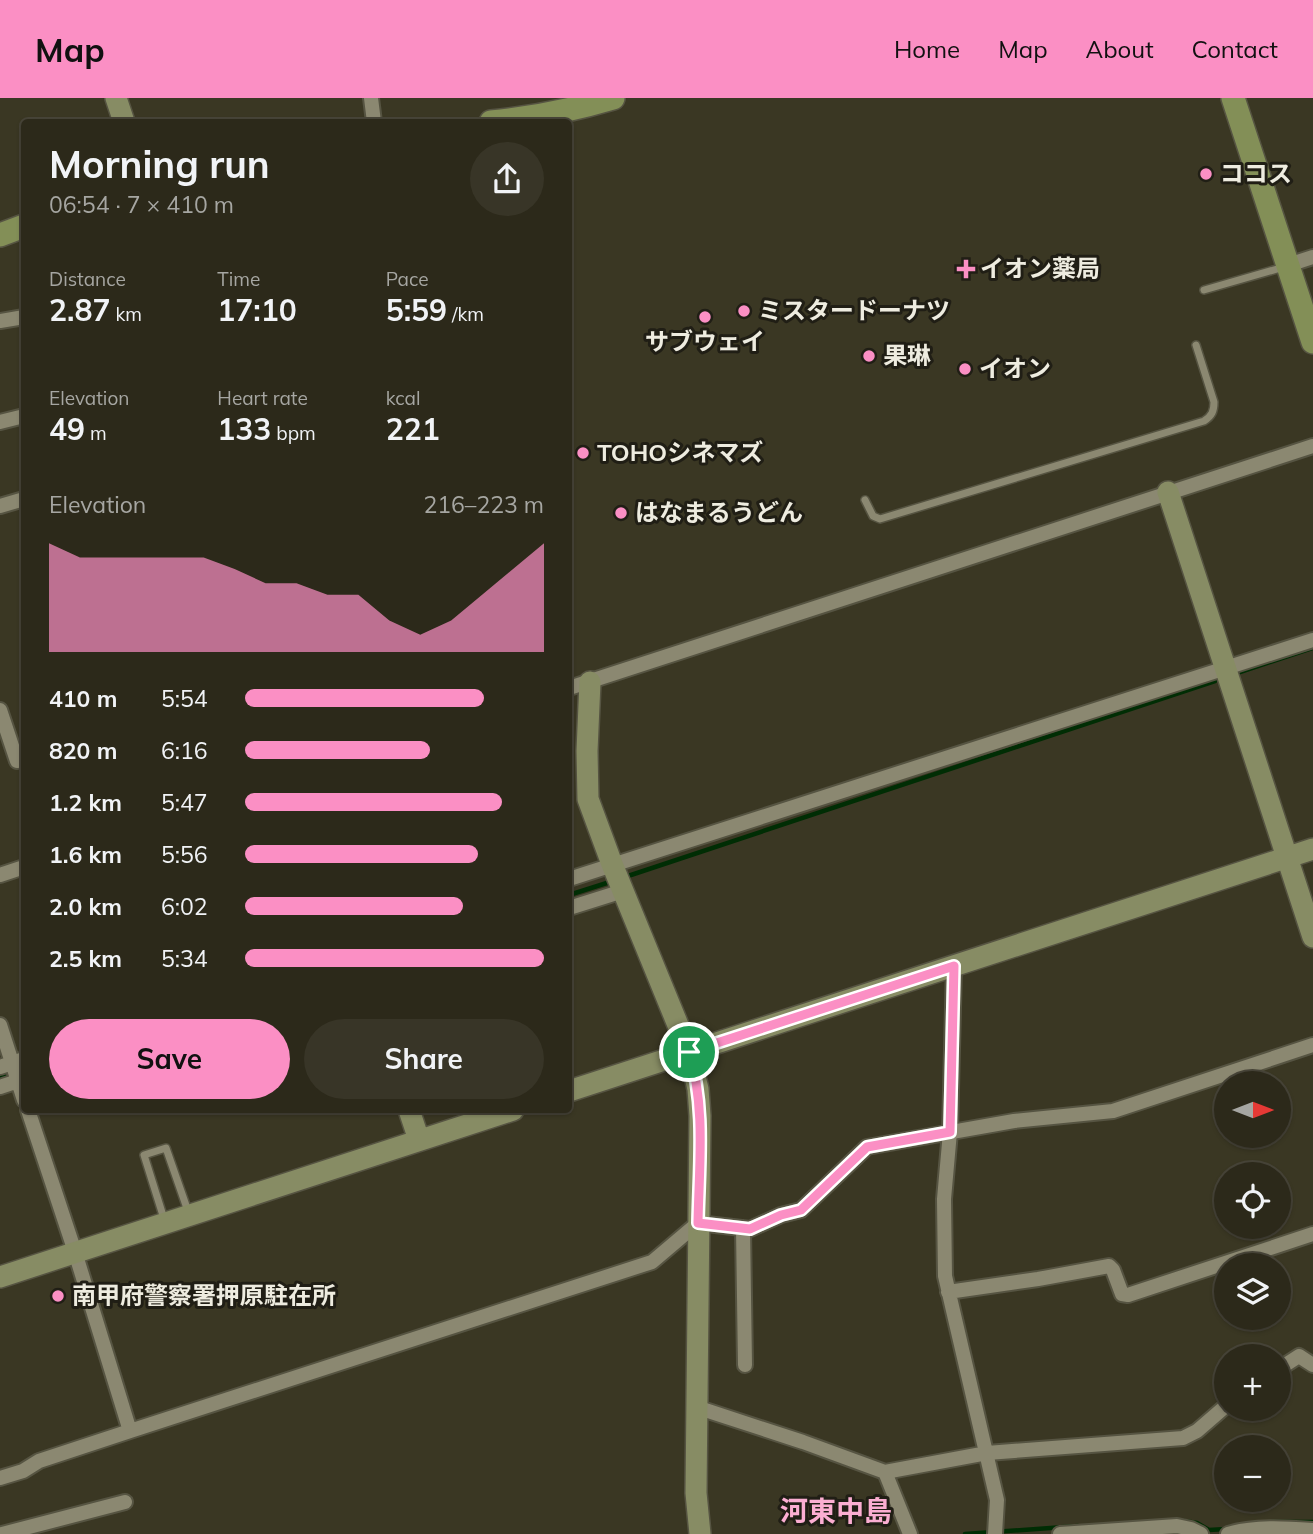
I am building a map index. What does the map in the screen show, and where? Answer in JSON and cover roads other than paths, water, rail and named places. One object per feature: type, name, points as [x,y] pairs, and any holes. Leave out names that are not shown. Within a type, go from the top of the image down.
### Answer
[{"type":"main road","points":[[519,119],[579,103],[613,98]]},
{"type":"main road","points":[[1233,98],[1313,342]]},
{"type":"main road","points":[[0,235],[21,227]]},
{"type":"street","points":[[116,98],[123,119]]},
{"type":"street","points":[[371,98],[374,119]]},
{"type":"street","points":[[1288,265],[1313,257]]},
{"type":"street","points":[[0,321],[21,318]]},
{"type":"street","points":[[0,422],[21,417]]},
{"type":"street","points":[[572,687],[1313,446]]},
{"type":"street","points":[[1168,492],[1313,937]]},
{"type":"street","points":[[0,506],[21,504]]},
{"type":"street","points":[[572,878],[1313,640]]},
{"type":"street","points":[[590,682],[588,799],[689,1052],[698,1089],[700,1116],[696,1493],[700,1534]]},
{"type":"street","points":[[0,710],[17,761],[21,759]]},
{"type":"street","points":[[572,1090],[1313,849]]},
{"type":"street","points":[[0,875],[21,868]]},
{"type":"street","points":[[572,907],[623,891]]},
{"type":"street","points":[[954,966],[950,1132],[944,1199],[945,1276],[997,1500],[995,1534]]},
{"type":"street","points":[[0,1026],[12,1063],[21,1080],[0,1087]]},
{"type":"street","points":[[0,1478],[23,1471],[39,1461],[652,1262],[698,1223],[750,1229],[781,1215],[801,1210],[867,1147],[1014,1121],[1113,1111],[1313,1045]]},
{"type":"street","points":[[29,1113],[130,1431]]},
{"type":"street","points":[[410,1113],[419,1140]]},
{"type":"street","points":[[0,1277],[504,1113]]},
{"type":"street","points":[[743,1228],[746,1365]]},
{"type":"street","points":[[948,1292],[1109,1266],[1122,1294],[1128,1296],[1313,1234]]},
{"type":"street","points":[[1291,1361],[1299,1356],[1313,1365]]},
{"type":"street","points":[[696,1407],[885,1472],[987,1453],[1183,1438],[1197,1431],[1214,1416]]},
{"type":"street","points":[[885,1472],[909,1534]]},
{"type":"street","points":[[2,1534],[125,1502]]},
{"type":"street","points":[[1060,1534],[1177,1526],[1201,1534]]},
{"type":"street","points":[[1228,1534],[1239,1530],[1313,1530]]},
{"type":"lane","points":[[1204,290],[1288,265]]},
{"type":"lane","points":[[864,500],[873,516],[880,519],[1205,421],[1214,410],[1214,402],[1196,345]]},
{"type":"lane","points":[[166,1223],[144,1155],[166,1148],[190,1215]]},
{"type":"waterway","points":[[1240,672],[1313,648]]},
{"type":"waterway","points":[[625,877],[1215,681]]},
{"type":"waterway","points":[[572,894],[613,881]]},
{"type":"waterway","points":[[0,1078],[4,1076]]},
{"type":"waterway","points":[[1184,1521],[1197,1523],[1209,1530],[1226,1529]]},
{"type":"waterway","points":[[1272,1522],[1313,1522]]},
{"type":"waterway","points":[[965,1534],[1078,1526]]},
{"type":"place","name":"ココス","points":[[1206,174]]},
{"type":"place","name":"イオン薬局","points":[[966,269]]},
{"type":"place","name":"ミスタードーナツ","points":[[744,311]]},
{"type":"place","name":"サブウェイ","points":[[705,317]]},
{"type":"place","name":"果琳","points":[[869,356]]},
{"type":"place","name":"イオン","points":[[965,369]]},
{"type":"place","name":"TOHOシネマズ","points":[[583,453]]},
{"type":"place","name":"はなまるうどん","points":[[621,513]]},
{"type":"place","name":"南甲府警察署押原駐在所","points":[[58,1296]]},
{"type":"district","name":"河東中島","points":[[836,1511]]}]
